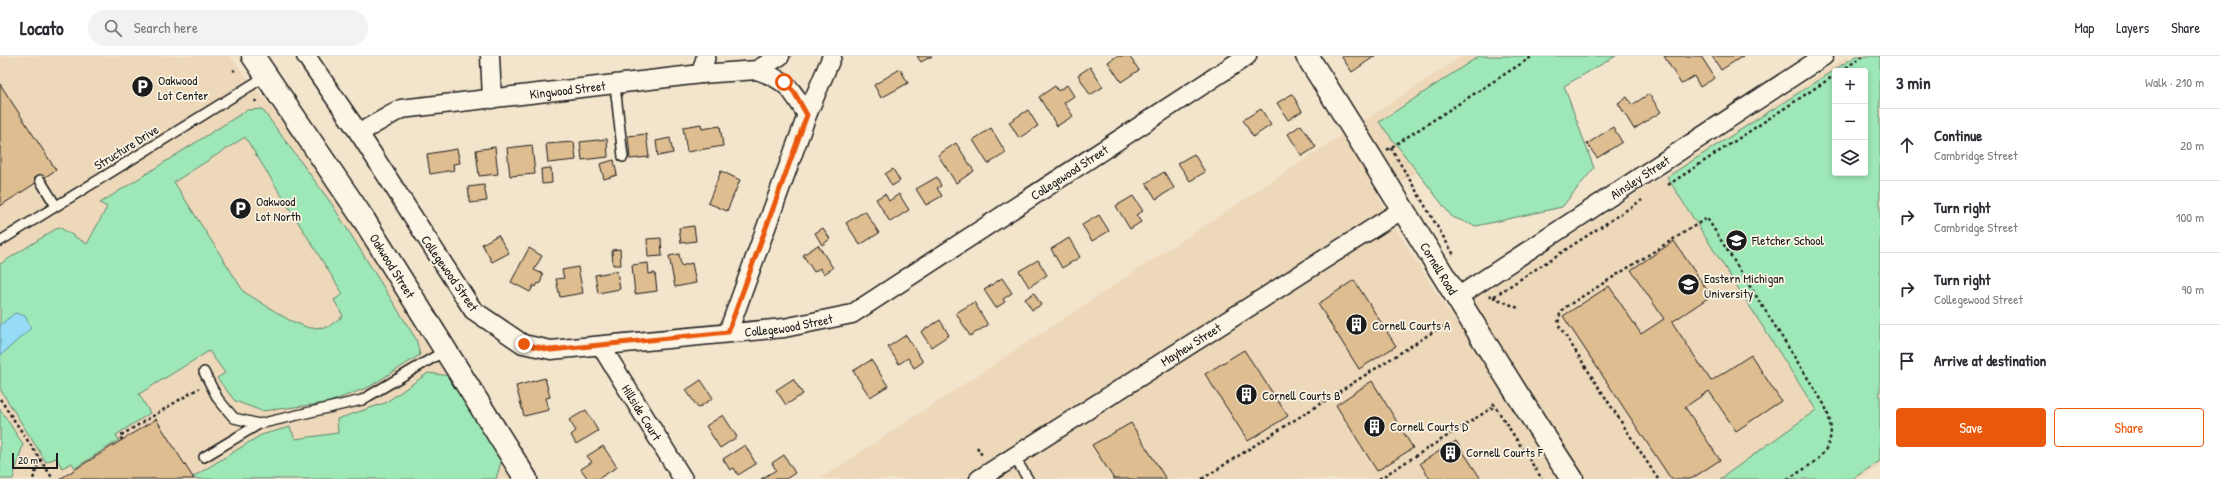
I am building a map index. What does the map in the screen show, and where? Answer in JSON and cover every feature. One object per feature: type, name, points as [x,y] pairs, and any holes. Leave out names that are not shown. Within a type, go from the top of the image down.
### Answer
[{"type":"street","name":"Oakwood Street","points":[[253,56],[364,220],[526,479]]},
{"type":"street","name":"Collegewood Street","points":[[306,56],[359,133],[473,310],[524,344],[551,350],[728,332],[784,328],[852,314],[1247,56]]},
{"type":"street","points":[[490,56],[492,99]]},
{"type":"street","points":[[701,74],[706,56]]},
{"type":"street","name":"Kingwood Street","points":[[359,133],[401,109],[701,74],[757,70],[780,56]]},
{"type":"street","points":[[728,332],[807,115],[832,56]]},
{"type":"street","name":"Cornell Road","points":[[1307,56],[1403,209],[1456,298],[1572,479]]},
{"type":"street","name":"Ainsley Street","points":[[1456,298],[1824,56]]},
{"type":"street","points":[[757,70],[784,82],[794,92],[807,115]]},
{"type":"street","name":"Mayhew Street","points":[[979,479],[1403,209]]},
{"type":"street","name":"Hillside Court","points":[[601,346],[683,479]]},
{"type":"lane","name":"Structure Drive","points":[[0,241],[266,76]]},
{"type":"lane","points":[[615,85],[623,157]]},
{"type":"lane","points":[[40,180],[56,206]]},
{"type":"lane","points":[[204,457],[259,424],[362,400],[446,350]]},
{"type":"lane","points":[[204,372],[218,399],[234,418],[259,424]]},
{"type":"lane","points":[[1014,457],[1028,479]]},
{"type":"path","points":[[1386,151],[1533,56]]},
{"type":"path","points":[[1846,68],[1864,56]]},
{"type":"path","points":[[1668,185],[1832,77]]},
{"type":"path","points":[[1391,148],[1457,260]]},
{"type":"path","points":[[1502,291],[1642,200]]},
{"type":"path","points":[[1658,479],[1558,324],[1560,314],[1564,308],[1707,218],[1824,404],[1829,416],[1832,427],[1830,444],[1822,455],[1808,467],[1787,479]]},
{"type":"path","points":[[1493,297],[1518,308]]},
{"type":"path","points":[[1202,479],[1444,325],[1446,327]]},
{"type":"path","points":[[122,440],[120,436],[203,386]]},
{"type":"path","points":[[0,398],[53,479]]},
{"type":"path","points":[[1380,479],[1494,404],[1542,479]]},
{"type":"path","points":[[33,479],[40,459]]},
{"type":"shaded area","points":[[0,56],[230,56],[271,107],[340,201],[514,479],[0,479]]},
{"type":"shaded area","name":"Eastern Michigan University","points":[[1462,56],[1599,56],[1378,197],[1398,232],[1449,313],[1541,256],[1848,56],[1856,68],[1832,68],[1832,176],[1868,176],[1868,159],[1880,105],[1880,466],[1859,479],[820,479]]},
{"type":"green space","points":[[1479,56],[1616,56],[1564,86],[1594,168],[1562,207],[1476,226],[1452,217],[1379,122]]},
{"type":"green space","points":[[1856,56],[1880,56],[1880,461],[1852,479],[1720,479],[1816,410],[1667,177],[1832,71],[1832,176],[1868,176],[1868,68],[1837,68]]},
{"type":"green space","points":[[262,109],[331,203],[416,339],[420,355],[369,387],[327,403],[262,411],[235,401],[217,378],[225,373],[209,351],[139,394],[150,413],[116,435],[119,440],[75,468],[72,463],[62,468],[56,458],[46,462],[0,389],[0,264],[59,227],[87,244],[107,207],[100,203],[247,110]],"holes":[[[245,137],[343,294],[334,300],[343,316],[328,327],[309,328],[289,320],[244,292],[174,182]]]},
{"type":"green space","points":[[428,373],[450,376],[502,459],[496,479],[194,479],[193,477],[261,435],[290,427],[295,439],[338,433],[337,419],[385,403]]},
{"type":"green space","points":[[0,409],[23,444],[13,479],[0,479]]},
{"type":"water","points":[[15,313],[25,316],[31,328],[0,356],[0,325]]},
{"type":"building","points":[[917,56],[932,56],[921,62]]},
{"type":"building","points":[[1117,56],[1129,56],[1139,70],[1121,82],[1108,62]]},
{"type":"building","points":[[1341,56],[1375,56],[1352,72]]},
{"type":"building","points":[[1664,56],[1701,56],[1715,78],[1700,87],[1694,76],[1681,84]]},
{"type":"building","points":[[1712,56],[1743,56],[1721,70]]},
{"type":"building","points":[[1090,67],[1103,87],[1090,95],[1078,75]]},
{"type":"building","points":[[900,69],[908,83],[881,98],[874,85]]},
{"type":"building","points":[[0,84],[56,170],[0,206]]},
{"type":"building","points":[[1067,85],[1074,96],[1064,103],[1073,116],[1057,126],[1039,97],[1055,86],[1058,91]]},
{"type":"building","points":[[1292,94],[1302,111],[1288,120],[1277,103]]},
{"type":"building","points":[[1649,94],[1661,112],[1634,129],[1618,103],[1627,97],[1632,105]]},
{"type":"building","points":[[1261,109],[1271,125],[1253,137],[1243,120]]},
{"type":"building","points":[[1028,110],[1038,126],[1019,138],[1009,122]]},
{"type":"building","points":[[701,124],[702,129],[720,126],[723,146],[687,152],[683,127]]},
{"type":"building","points":[[1301,125],[1316,147],[1302,156],[1288,134]]},
{"type":"building","points":[[1613,127],[1622,142],[1597,158],[1587,144]]},
{"type":"building","points":[[991,128],[1006,153],[988,164],[973,140]]},
{"type":"building","points":[[646,134],[649,157],[630,159],[628,136]]},
{"type":"building","points":[[670,138],[673,153],[658,156],[656,141]]},
{"type":"building","points":[[607,139],[608,157],[582,160],[580,142]]},
{"type":"building","points":[[574,142],[576,160],[548,163],[546,144]]},
{"type":"building","points":[[956,143],[974,171],[956,183],[938,155]]},
{"type":"building","points":[[532,145],[535,174],[510,176],[507,148]]},
{"type":"building","points":[[495,147],[498,174],[479,176],[476,150]]},
{"type":"building","points":[[457,149],[460,163],[453,164],[454,170],[430,174],[427,154]]},
{"type":"building","points":[[1194,154],[1205,172],[1190,181],[1178,163]]},
{"type":"building","points":[[614,160],[617,175],[604,179],[600,164]]},
{"type":"building","points":[[551,168],[552,183],[542,184],[541,169]]},
{"type":"building","points":[[893,169],[900,181],[892,186],[885,174]]},
{"type":"building","points":[[721,171],[740,180],[727,211],[708,203]]},
{"type":"building","points":[[1164,172],[1174,188],[1156,199],[1146,183]]},
{"type":"building","points":[[937,177],[941,186],[937,188],[942,196],[926,205],[916,189]]},
{"type":"building","points":[[484,185],[487,201],[470,203],[468,187]]},
{"type":"building","points":[[885,194],[889,201],[899,194],[909,210],[890,222],[876,199]]},
{"type":"building","points":[[1133,196],[1143,211],[1136,215],[1141,222],[1130,229],[1116,206]]},
{"type":"building","points":[[865,211],[879,233],[860,245],[846,223]]},
{"type":"building","points":[[1099,215],[1109,231],[1092,241],[1082,225]]},
{"type":"building","points":[[694,226],[696,241],[681,243],[679,228]]},
{"type":"building","points":[[823,228],[830,239],[822,245],[815,233]]},
{"type":"building","points":[[498,235],[509,253],[492,262],[482,244]]},
{"type":"building","points":[[661,238],[662,256],[648,257],[647,239]]},
{"type":"building","points":[[1069,238],[1080,257],[1062,268],[1051,249]]},
{"type":"building","points":[[1674,241],[1711,296],[1672,322],[1711,381],[1751,355],[1781,401],[1736,431],[1709,391],[1685,407],[1720,460],[1691,479],[1671,479],[1563,316],[1609,286],[1641,334],[1664,319],[1631,270]]},
{"type":"building","points":[[818,245],[833,268],[824,274],[820,268],[814,272],[803,255]]},
{"type":"building","points":[[529,248],[542,256],[534,270],[543,274],[540,284],[538,283],[536,287],[534,285],[530,292],[511,282]]},
{"type":"building","points":[[620,249],[621,265],[613,265],[612,250]]},
{"type":"building","points":[[679,254],[681,266],[692,263],[696,283],[675,287],[669,256]]},
{"type":"building","points":[[1038,260],[1047,275],[1029,287],[1019,271]]},
{"type":"building","points":[[648,263],[649,274],[655,273],[657,291],[635,294],[632,265]]},
{"type":"building","points":[[578,267],[583,293],[560,297],[556,279],[564,278],[562,270]]},
{"type":"building","points":[[617,271],[620,289],[598,293],[595,275]]},
{"type":"building","points":[[1002,278],[1012,293],[1003,299],[1005,302],[996,308],[984,290]]},
{"type":"building","name":"Cornell Courts A","points":[[1354,280],[1396,346],[1359,369],[1318,304]]},
{"type":"building","points":[[1034,293],[1041,305],[1032,310],[1025,299]]},
{"type":"building","points":[[974,302],[988,325],[970,336],[956,313]]},
{"type":"building","points":[[940,320],[949,335],[931,347],[921,332]]},
{"type":"building","points":[[906,335],[923,362],[914,368],[908,358],[899,364],[888,347]]},
{"type":"building","name":"Cornell Courts B","points":[[1244,350],[1288,416],[1248,441],[1205,374]]},
{"type":"building","points":[[871,360],[888,386],[870,397],[853,371]]},
{"type":"building","points":[[545,378],[550,397],[546,398],[549,410],[524,416],[516,386]]},
{"type":"building","points":[[793,379],[803,394],[786,405],[776,390]]},
{"type":"building","points":[[701,380],[713,398],[698,408],[686,390]]},
{"type":"building","name":"Cornell Courts D","points":[[1372,381],[1413,448],[1377,471],[1336,405]]},
{"type":"building","points":[[586,410],[598,431],[576,444],[571,435],[576,431],[569,420]]},
{"type":"building","points":[[723,415],[737,437],[720,448],[706,426]]},
{"type":"building","points":[[156,419],[194,479],[60,479],[122,440]]},
{"type":"building","points":[[1131,423],[1166,479],[1114,479],[1092,445]]},
{"type":"building","name":"Cornell Courts F","points":[[1456,441],[1481,479],[1430,479],[1420,463]]},
{"type":"building","points":[[745,445],[756,464],[738,475],[734,468],[730,470],[723,459]]},
{"type":"building","points":[[603,446],[617,467],[598,479],[588,479],[581,469],[592,462],[587,456]]},
{"type":"building","points":[[784,455],[795,473],[786,479],[761,479],[776,470],[772,463]]},
{"type":"place","name":"Oakwood Lot Center","points":[[142,87]]},
{"type":"place","name":"Oakwood Lot North","points":[[240,208]]},
{"type":"place","name":"Fletcher School","points":[[1736,240]]},
{"type":"place","name":"Eastern Michigan University","points":[[1688,285]]},
{"type":"place","name":"Cornell Courts A","points":[[1357,325]]},
{"type":"place","name":"Cornell Courts B","points":[[1246,395]]},
{"type":"place","name":"Cornell Courts D","points":[[1375,426]]},
{"type":"place","name":"Cornell Courts F","points":[[1451,452]]},
{"type":"route","points":[[524,344],[551,350],[623,344],[728,332],[737,311],[807,115],[794,92],[784,82]]}]
